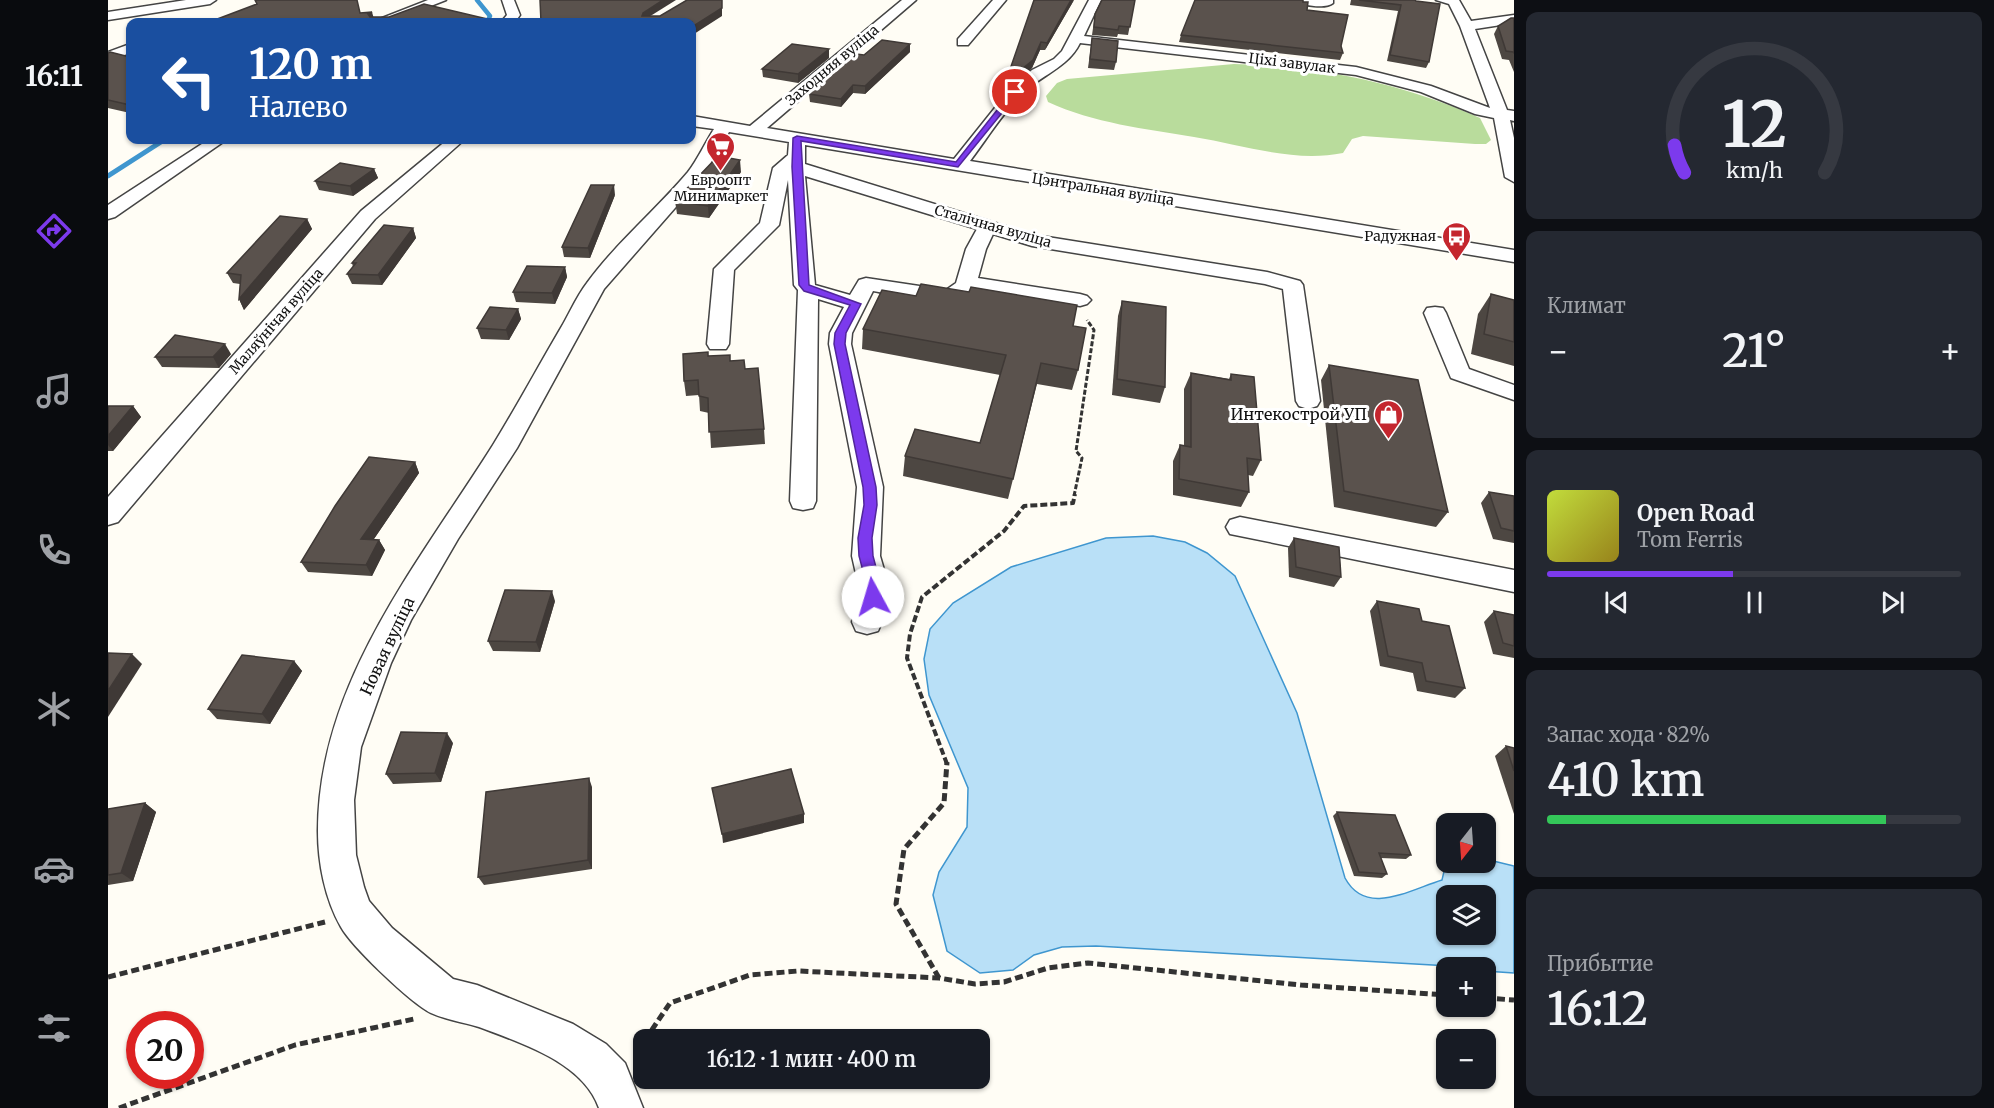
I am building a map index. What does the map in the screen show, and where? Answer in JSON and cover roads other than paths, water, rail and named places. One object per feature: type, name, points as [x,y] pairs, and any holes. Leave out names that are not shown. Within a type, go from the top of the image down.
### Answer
[{"type":"street","points":[[108,16],[210,0]]},
{"type":"street","points":[[390,18],[440,0]]},
{"type":"street","points":[[508,0],[514,15],[511,18]]},
{"type":"street","name":"Заходняя вуліца","points":[[739,129],[910,0]]},
{"type":"street","points":[[963,42],[1000,0]]},
{"type":"street","points":[[958,165],[1015,92],[1038,73],[1059,62],[1077,39],[1095,0]]},
{"type":"street","points":[[1301,0],[1327,3],[1327,0]]},
{"type":"street","points":[[1442,0],[1453,1],[1508,115],[1514,177]]},
{"type":"street","points":[[1467,26],[1514,19]]},
{"type":"street","points":[[108,23],[126,27]]},
{"type":"street","name":"Ціхі завулак","points":[[1077,39],[1356,71],[1394,79],[1481,111],[1508,115]]},
{"type":"street","points":[[108,57],[126,50]]},
{"type":"street","name":"Цэнтральная вуліца","points":[[696,122],[739,129],[796,154],[958,165],[1514,256]]},
{"type":"street","name":"Новая вуліца","points":[[621,1108],[610,1078],[591,1059],[558,1039],[477,1006],[442,998],[378,942],[355,914],[337,855],[336,800],[344,747],[380,653],[398,616],[448,532],[504,448],[595,286],[697,172],[739,129]]},
{"type":"street","points":[[108,213],[212,144]]},
{"type":"street","name":"Маляўнічая вуліца","points":[[108,515],[368,215],[451,144]]},
{"type":"street","points":[[796,154],[802,268],[808,289],[803,501]]},
{"type":"street","points":[[718,345],[724,269],[769,225],[782,168],[796,154]]},
{"type":"street","name":"Сталічная вуліца","points":[[796,154],[987,228],[1056,245],[1267,278],[1293,285],[1308,401]]},
{"type":"street","points":[[867,622],[874,586],[866,547],[870,487],[840,344],[841,333],[866,284],[946,296],[957,294],[967,282],[976,249],[987,228]]},
{"type":"street","points":[[967,282],[1080,300]]},
{"type":"street","points":[[808,289],[856,304]]},
{"type":"street","points":[[1435,313],[1459,373],[1514,393]]},
{"type":"street","points":[[1240,527],[1514,581]]},
{"type":"water","points":[[1153,536],[1185,542],[1207,553],[1235,576],[1297,713],[1345,878],[1354,890],[1364,896],[1376,898],[1402,894],[1442,880],[1444,873],[1496,873],[1496,862],[1514,866],[1514,973],[1496,972],[1496,957],[1436,957],[1436,965],[1096,946],[1062,947],[1034,955],[1013,970],[980,973],[947,951],[933,895],[939,872],[967,827],[968,788],[929,695],[924,659],[930,629],[953,603],[1011,567],[1106,538]]},
{"type":"waterway","points":[[477,0],[490,16],[489,18]]},
{"type":"waterway","points":[[108,176],[158,144]]},
{"type":"place","name":"Евроопт Минимаркет","points":[[721,172]]},
{"type":"place","name":"Радужная","points":[[1457,262]]},
{"type":"place","name":"Интекострой УП","points":[[1388,440]]}]
